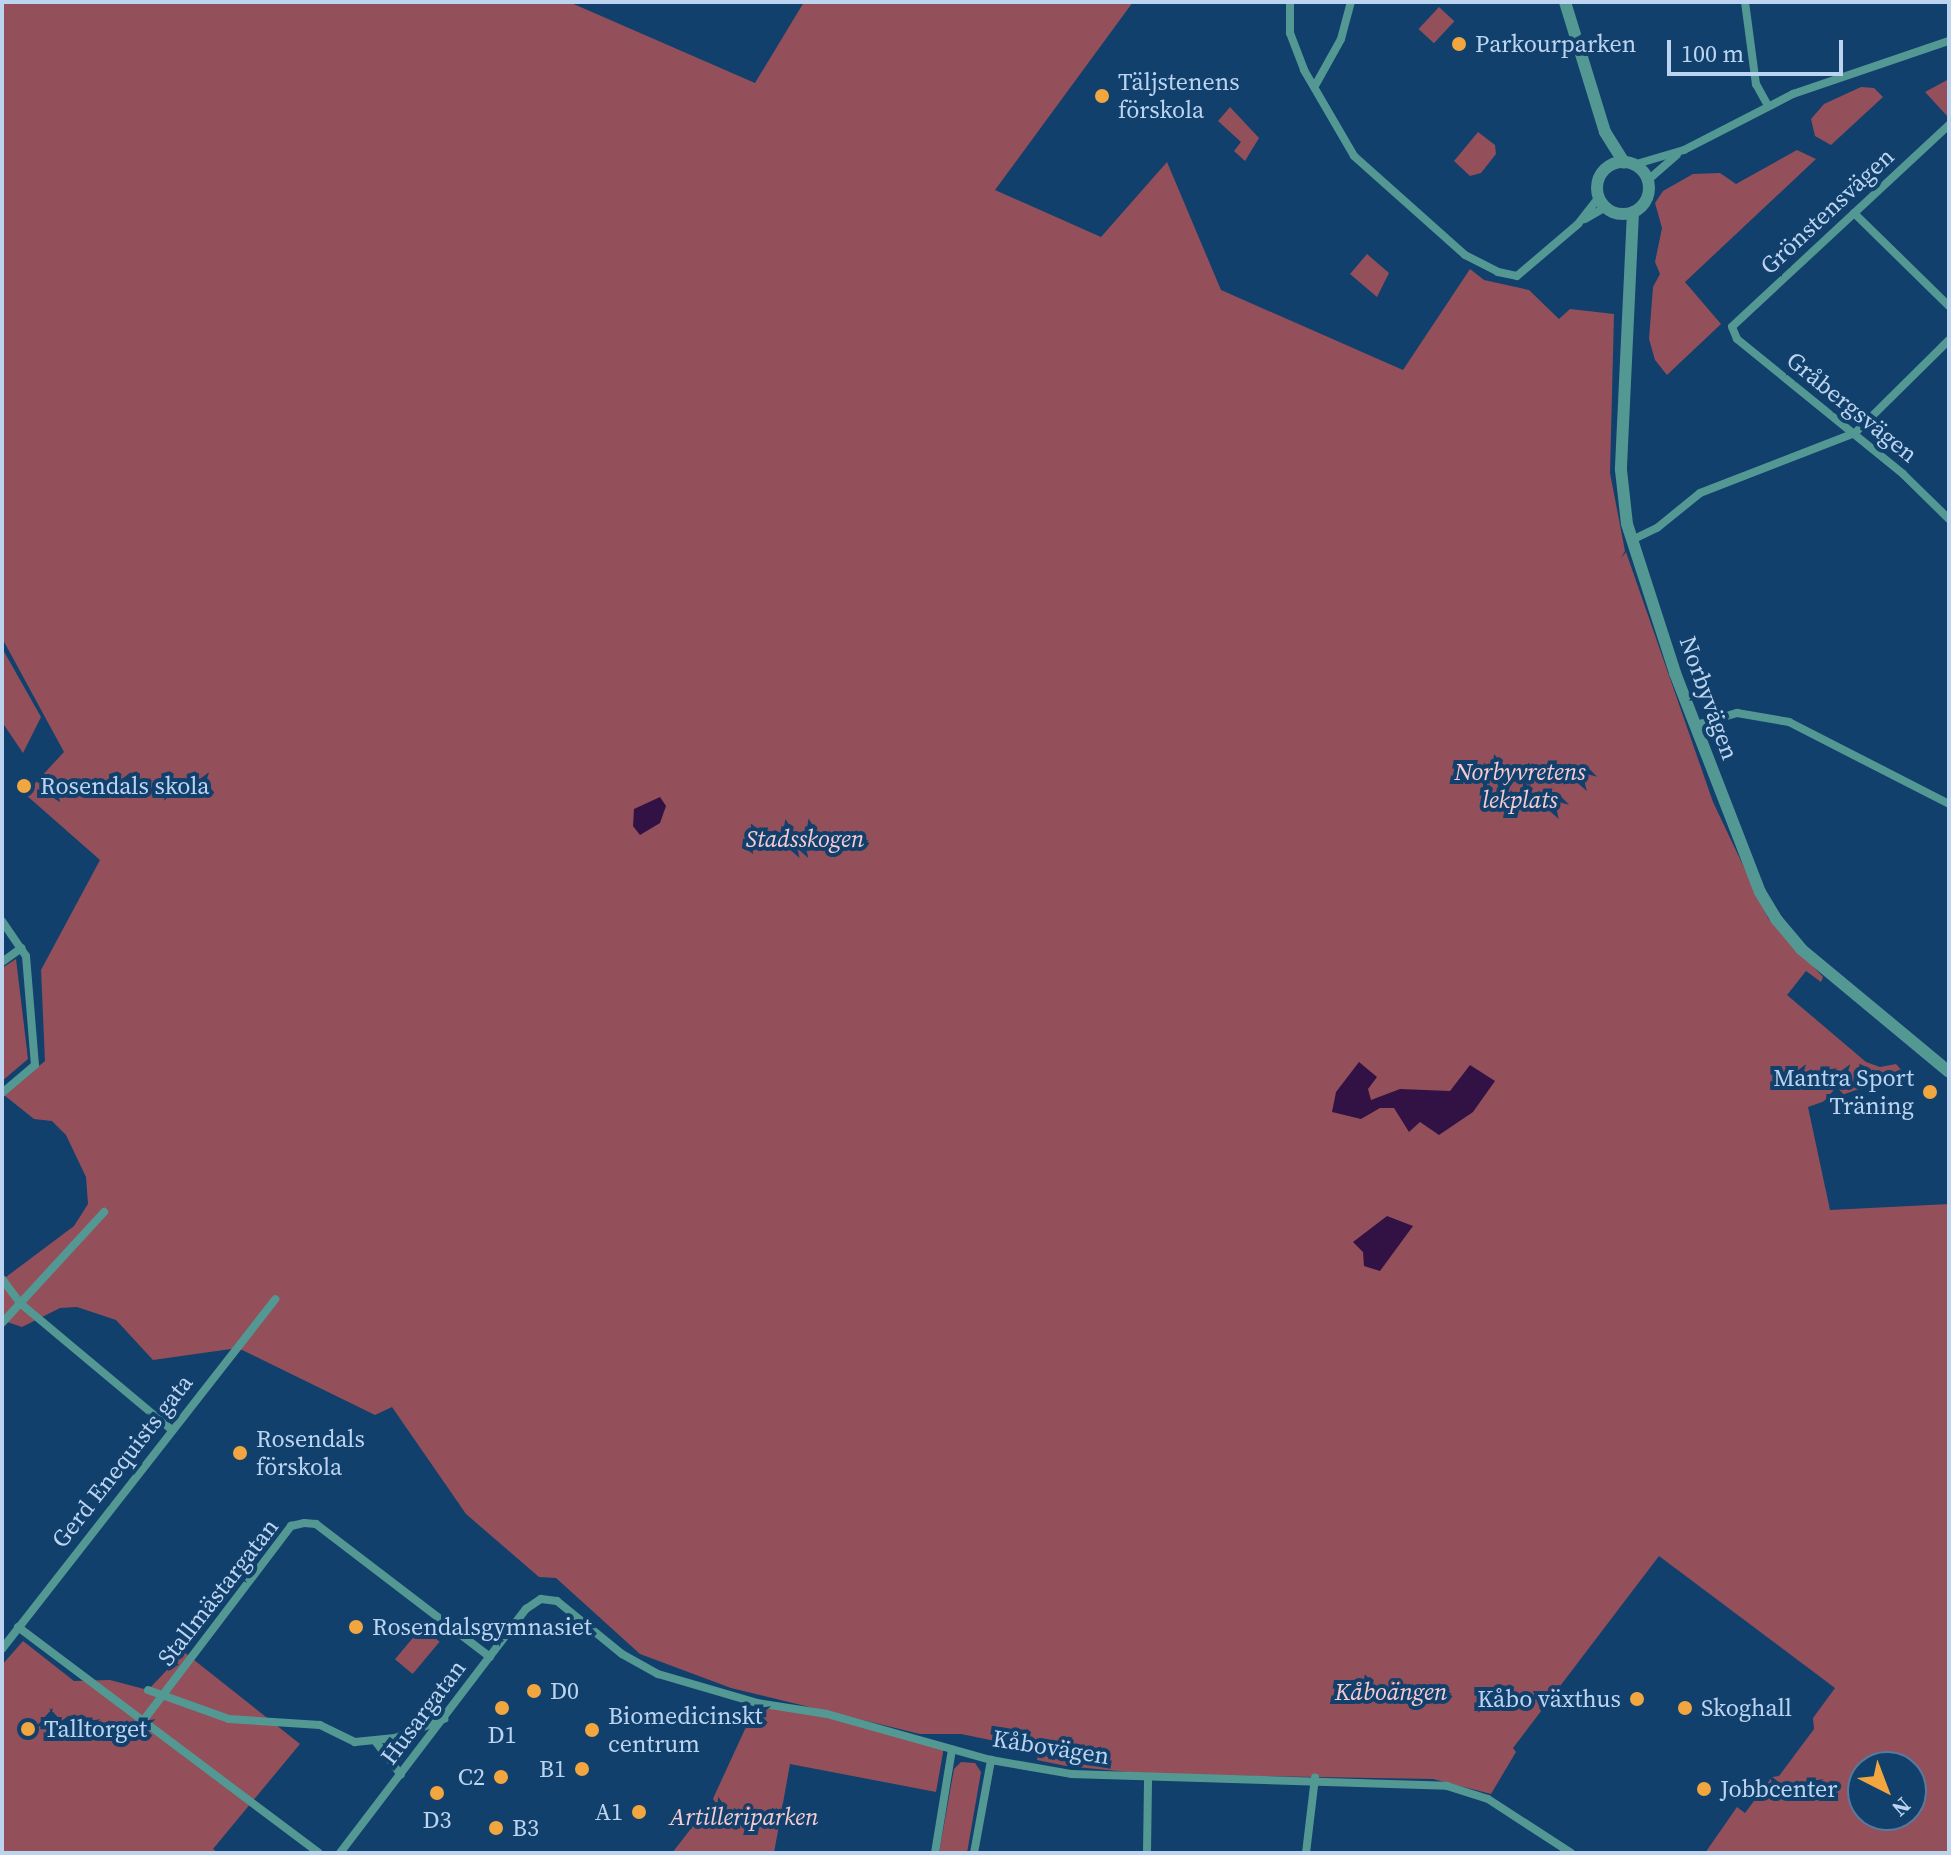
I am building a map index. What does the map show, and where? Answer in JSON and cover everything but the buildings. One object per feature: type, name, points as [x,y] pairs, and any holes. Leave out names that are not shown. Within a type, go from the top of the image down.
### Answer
[{"type":"street","points":[[1290,2],[1290,33],[1304,70],[1316,84],[1325,109],[1358,162],[1438,233],[1485,266],[1517,276],[1578,224],[1608,206],[1633,212],[1647,197],[1648,180],[1684,150],[1768,106],[1949,41]]},
{"type":"street","points":[[1316,84],[1341,39],[1351,2]]},
{"type":"street","points":[[1565,2],[1605,132],[1608,167],[1598,183],[1608,206]]},
{"type":"street","points":[[1745,2],[1756,84],[1768,106]]},
{"type":"street","name":"Grönstensvägen","points":[[1732,327],[1949,125]]},
{"type":"street","points":[[1605,132],[1629,164],[1648,180]]},
{"type":"street","points":[[1608,167],[1684,150]]},
{"type":"street","name":"Norbyvägen","points":[[1608,206],[1628,253]]},
{"type":"street","name":"Norbyvägen","points":[[1633,212],[1628,253],[1621,470],[1632,540],[1696,725],[1760,892],[1777,920],[1801,949],[1949,1072]]},
{"type":"street","points":[[1854,213],[1949,306]]},
{"type":"street","name":"Gråbergsvägen","points":[[1732,327],[1737,339],[1855,433],[1949,519]]},
{"type":"street","points":[[1632,540],[1657,528],[1700,493],[1855,433],[1949,340]]},
{"type":"street","points":[[1696,725],[1737,713],[1789,722],[1949,804]]},
{"type":"street","points":[[2,921],[21,948],[35,1065],[2,1093]]},
{"type":"street","points":[[2,962],[21,948]]},
{"type":"street","points":[[2,1323],[104,1212]]},
{"type":"street","points":[[2,1279],[20,1303],[172,1430]]},
{"type":"street","name":"Gerd Enequists gata","points":[[2,1649],[275,1299]]},
{"type":"street","name":"Stallmästargatan","points":[[143,1721],[291,1526],[304,1523],[316,1524],[490,1657]]},
{"type":"street","name":"Husargatan","points":[[340,1853],[526,1609],[541,1599]]},
{"type":"street","name":"Kåbovägen","points":[[541,1599],[557,1601],[622,1654],[685,1684],[827,1714],[991,1760],[1148,1780],[1315,1778],[1467,1790],[1571,1853]]},
{"type":"street","points":[[18,1627],[319,1853]]},
{"type":"street","points":[[148,1690],[229,1719],[320,1725],[355,1742],[376,1742],[445,1718]]},
{"type":"street","points":[[376,1742],[380,1755],[401,1775]]},
{"type":"street","points":[[935,1853],[952,1749]]},
{"type":"street","points":[[974,1853],[991,1760]]},
{"type":"street","points":[[1306,1853],[1315,1778]]},
{"type":"street","points":[[1147,1853],[1148,1780]]},
{"type":"green space","name":"Stadsskogen","points":[[2,2],[569,2],[755,83],[804,2],[1133,2],[995,190],[1101,237],[1167,162],[1221,290],[1403,370],[1470,269],[1484,280],[1529,290],[1559,319],[1570,309],[1614,314],[1610,473],[1625,551],[1621,558],[1626,552],[1713,802],[1768,918],[1823,977],[1821,982],[1806,971],[1787,995],[1866,1062],[1880,1067],[1896,1064],[1904,1073],[1808,1107],[1830,1210],[1949,1204],[1949,1853],[1705,1853],[1737,1807],[1745,1813],[1772,1777],[1779,1776],[1814,1729],[1813,1718],[1835,1688],[1659,1556],[1513,1748],[1516,1752],[1491,1794],[1433,1779],[1148,1774],[1066,1766],[1037,1760],[1038,1750],[961,1734],[920,1734],[731,1688],[640,1654],[556,1578],[539,1577],[466,1514],[392,1407],[375,1415],[238,1348],[153,1360],[116,1320],[77,1307],[60,1308],[22,1327],[4,1321],[2,1280],[74,1226],[88,1204],[86,1177],[66,1135],[52,1121],[34,1119],[4,1095],[45,1061],[41,970],[100,860],[25,794],[64,752],[2,638]]},
{"type":"green space","points":[[1439,7],[1454,21],[1434,43],[1419,29]]},
{"type":"green space","name":"Parkourparken","points":[[1455,34],[1463,34],[1469,44],[1463,54],[1455,54],[1449,48],[1449,40]]},
{"type":"green space","points":[[1949,79],[1949,118],[1925,92]]},
{"type":"green space","points":[[1861,87],[1874,88],[1883,97],[1831,145],[1815,136],[1811,119],[1824,104]]},
{"type":"green space","points":[[1230,107],[1259,138],[1245,161],[1234,151],[1241,142],[1218,121]]},
{"type":"green space","points":[[1478,132],[1495,145],[1496,154],[1481,173],[1470,176],[1454,161]]},
{"type":"green space","points":[[1797,150],[1816,159],[1685,282],[1721,324],[1667,375],[1655,360],[1649,339],[1653,287],[1660,274],[1655,262],[1662,228],[1655,203],[1663,191],[1693,174],[1720,173],[1736,184]]},
{"type":"green space","points":[[1367,254],[1389,273],[1377,297],[1350,274]]},
{"type":"green space","points":[[2,648],[41,717],[23,753],[2,722]]},
{"type":"green space","points":[[16,959],[28,1059],[2,1081],[2,968]]},
{"type":"green space","points":[[422,1627],[440,1642],[413,1674],[395,1659]]},
{"type":"green space","points":[[23,1641],[74,1681],[110,1680],[148,1690],[184,1652],[300,1744],[213,1849],[218,1853],[2,1853],[2,1665]]},
{"type":"green space","name":"Artilleriparken","points":[[757,1703],[827,1714],[944,1747],[936,1792],[790,1764],[774,1853],[672,1853],[711,1803]]},
{"type":"green space","points":[[961,1762],[975,1763],[981,1772],[967,1853],[939,1853],[954,1769]]},
{"type":"shaded area","points":[[660,797],[666,806],[660,823],[640,835],[633,826],[634,809]]},
{"type":"shaded area","points":[[1359,1062],[1377,1077],[1368,1089],[1371,1100],[1400,1089],[1450,1091],[1470,1065],[1495,1081],[1473,1112],[1439,1135],[1420,1122],[1409,1132],[1394,1108],[1380,1108],[1361,1119],[1332,1112],[1336,1092]]},
{"type":"shaded area","points":[[1387,1216],[1413,1226],[1380,1271],[1364,1266],[1363,1252],[1353,1242]]},
{"type":"place","name":"Parkourparken","points":[[1459,44]]},
{"type":"place","name":"Täljstenens förskola","points":[[1102,96]]},
{"type":"place","name":"Rosendals skola","points":[[24,786]]},
{"type":"place","name":"Mantra Sport Träning","points":[[1930,1092]]},
{"type":"place","name":"Rosendals förskola","points":[[240,1453]]},
{"type":"place","name":"Rosendalsgymnasiet","points":[[356,1627]]},
{"type":"place","name":"D0","points":[[534,1691]]},
{"type":"place","name":"Kåbo växthus","points":[[1637,1699]]},
{"type":"place","name":"D1","points":[[502,1708]]},
{"type":"place","name":"Skoghall","points":[[1685,1708]]},
{"type":"place","name":"Talltorget","points":[[28,1729]]},
{"type":"place","name":"Biomedicinskt centrum","points":[[592,1730]]},
{"type":"place","name":"B1","points":[[582,1769]]},
{"type":"place","name":"C2","points":[[501,1777]]},
{"type":"place","name":"Jobbcenter","points":[[1704,1789]]},
{"type":"place","name":"D3","points":[[437,1793]]},
{"type":"place","name":"A1","points":[[639,1812]]},
{"type":"place","name":"B3","points":[[496,1828]]},
{"type":"park label","name":"Norbyvretens lekplats","points":[[1520,786]]},
{"type":"park label","name":"Kåboängen","points":[[1391,1692]]}]
